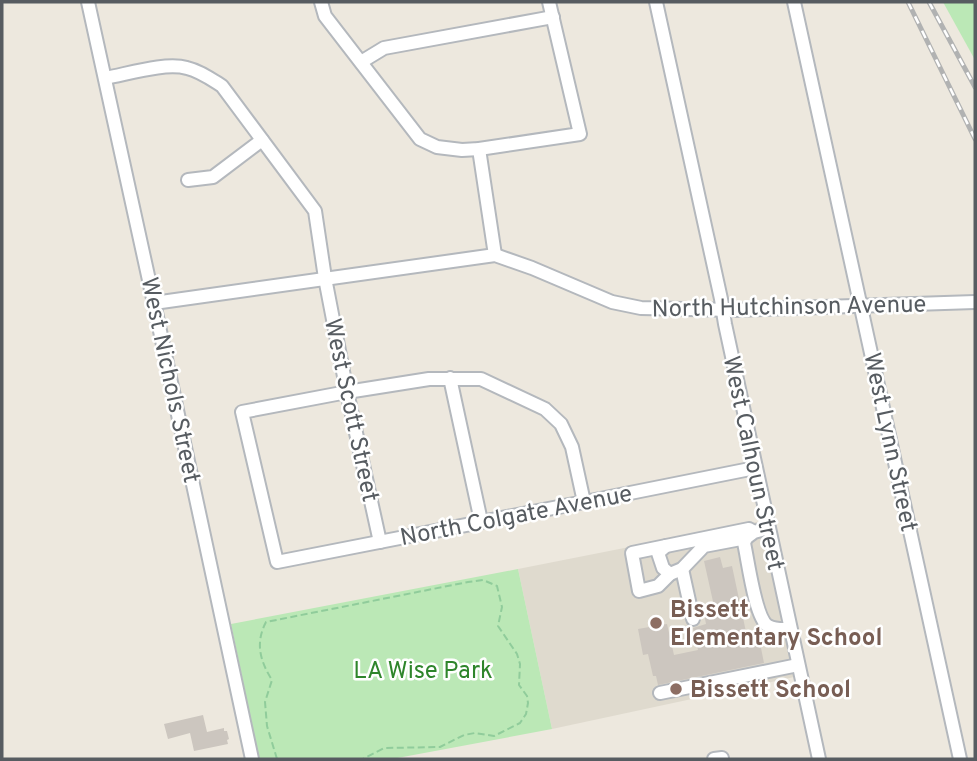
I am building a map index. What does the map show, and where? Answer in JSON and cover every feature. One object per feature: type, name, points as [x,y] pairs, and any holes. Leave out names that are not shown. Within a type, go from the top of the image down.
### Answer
[{"type":"street","name":"West Nichols Street","points":[[88,2],[252,759]]},
{"type":"street","points":[[321,2],[325,16],[420,139],[437,147],[462,150],[580,134],[549,2]]},
{"type":"street","name":"West Calhoun Street","points":[[656,2],[819,759]]},
{"type":"street","name":"West Lynn Street","points":[[794,2],[960,759]]},
{"type":"street","points":[[361,62],[384,48],[553,17]]},
{"type":"street","name":"West Scott Street","points":[[105,78],[163,67],[185,67],[204,74],[222,86],[315,211],[347,392],[380,542]]},
{"type":"street","points":[[188,180],[213,177],[262,140]]},
{"type":"street","points":[[479,149],[495,255]]},
{"type":"street","name":"North Hutchinson Avenue","points":[[154,303],[495,255],[603,299],[642,308],[723,310],[975,302]]},
{"type":"street","points":[[450,378],[481,521]]},
{"type":"street","points":[[347,392],[429,379],[481,379],[545,409],[561,424],[572,447],[584,502]]},
{"type":"street","name":"North Colgate Avenue","points":[[347,392],[242,412],[277,562],[755,468]]},
{"type":"street","points":[[768,528],[750,535],[704,546],[658,586],[639,591],[632,552],[749,529],[750,535],[744,544],[759,612],[766,625],[790,629]]},
{"type":"street","points":[[666,546],[658,553],[663,568],[676,572]]},
{"type":"street","points":[[676,572],[693,619]]},
{"type":"street","points":[[660,693],[798,665]]},
{"type":"path","points":[[275,759],[267,726],[265,702],[272,680],[259,652],[261,631],[266,622],[468,582],[483,580],[496,586],[502,607],[498,626],[517,654],[520,664],[519,685],[527,696],[526,714],[520,723],[494,736],[475,733],[464,735],[440,747],[384,748],[363,759]]},
{"type":"shaded area","name":"Bissett Elementary School","points":[[761,521],[794,677],[552,729],[518,569]]},
{"type":"green space","points":[[943,2],[975,2],[975,60]]},
{"type":"green space","name":"LA Wise Park","points":[[518,569],[552,729],[392,759],[259,759],[231,624]]},
{"type":"building","points":[[720,557],[723,568],[732,566],[749,646],[760,643],[764,663],[658,685],[648,654],[643,655],[638,629],[667,624],[674,655],[698,650],[693,628],[706,624],[703,608],[714,606],[704,561]]},
{"type":"building","points":[[203,715],[207,732],[224,728],[229,739],[228,744],[194,751],[190,733],[168,739],[164,724]]},
{"type":"railway","points":[[908,2],[975,139]]},
{"type":"railway","points":[[929,2],[975,87]]},
{"type":"place","name":"Bissett Elementary School","points":[[656,623]]},
{"type":"place","name":"Bissett School","points":[[676,689]]}]
